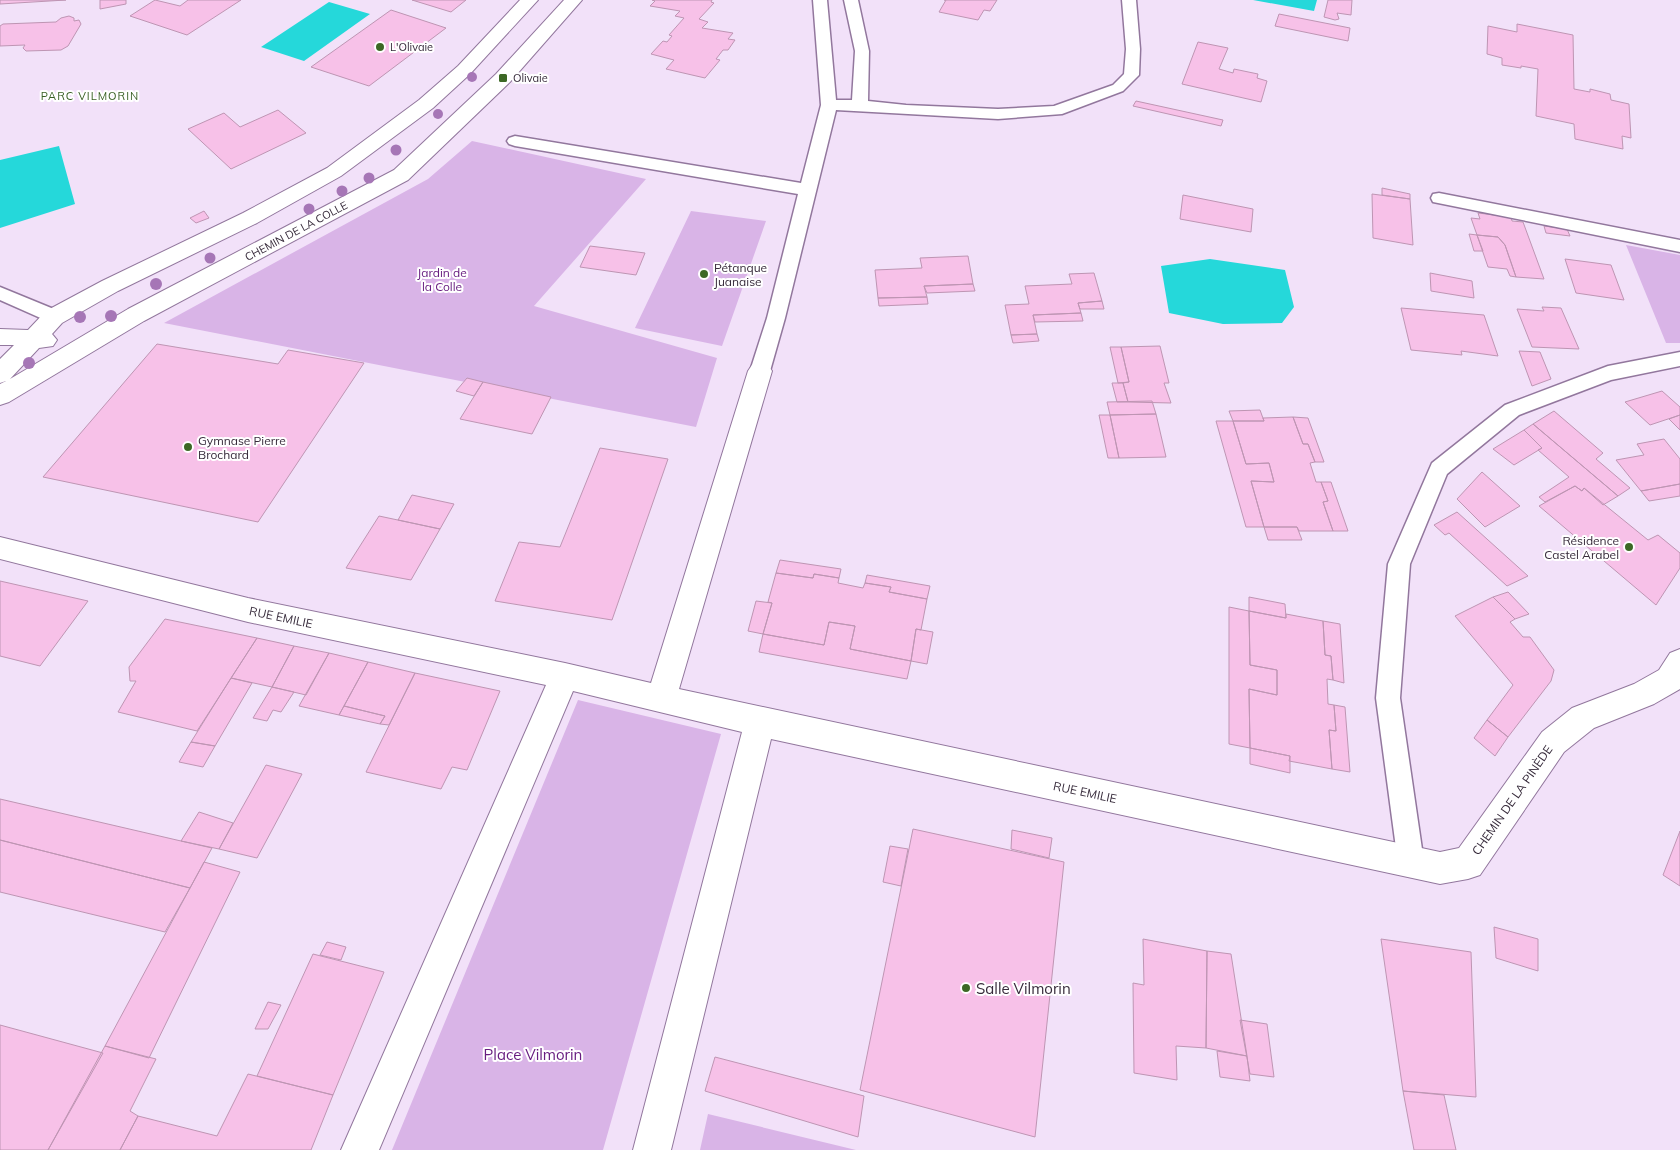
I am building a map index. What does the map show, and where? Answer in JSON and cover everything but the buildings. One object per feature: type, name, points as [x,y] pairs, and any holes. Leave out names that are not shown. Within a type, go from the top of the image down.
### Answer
[{"type":"street","points":[[0,374],[54,317],[110,286],[250,218],[334,172],[404,121],[464,70],[529,0]]},
{"type":"street","name":"CHEMIN DE LA COLLE","points":[[0,396],[136,315],[401,174],[502,78],[573,0]]},
{"type":"street","points":[[404,121],[445,133]]},
{"type":"street","points":[[110,286],[128,297],[136,315]]},
{"type":"street","points":[[0,337],[10,336],[84,345]]},
{"type":"street","points":[[661,698],[760,371]]},
{"type":"street","name":"RUE EMILIE","points":[[0,548],[248,610],[565,676]]},
{"type":"street","name":"CHEMIN DE LA PINÈDE","points":[[1411,862],[1440,868],[1468,863],[1553,742],[1583,718],[1644,694],[1669,680],[1680,662]]},
{"type":"street","points":[[360,1150],[565,676],[760,722],[652,1150]]},
{"type":"street","name":"RUE EMILIE","points":[[760,722],[1411,862]]},
{"type":"lane","points":[[760,371],[776,318],[829,105],[820,0]]},
{"type":"lane","points":[[851,0],[862,51],[860,105]]},
{"type":"lane","points":[[829,105],[860,105],[906,110],[998,114],[1056,111],[1087,101],[1118,88],[1132,75],[1134,49],[1129,0]]},
{"type":"lane","points":[[515,141],[808,190]]},
{"type":"lane","points":[[1439,198],[1680,246]]},
{"type":"lane","points":[[0,293],[54,317]]},
{"type":"lane","points":[[1411,862],[1388,698],[1399,564],[1439,469],[1512,410],[1608,373],[1680,360]]},
{"type":"green space","name":"Jardin de la Colle","points":[[472,141],[646,179],[534,306],[717,358],[696,427],[164,323],[428,179]]},
{"type":"green space","name":"Pétanque Juanaise","points":[[691,211],[766,221],[722,346],[635,328]]},
{"type":"green space","points":[[1626,245],[1680,255],[1680,343],[1666,343]]},
{"type":"green space","name":"Place Vilmorin","points":[[578,700],[721,734],[603,1150],[392,1150]]},
{"type":"green space","points":[[708,1114],[856,1150],[700,1150]]},
{"type":"shaded area","points":[[1253,0],[1317,0],[1314,11]]},
{"type":"shaded area","points":[[329,2],[370,14],[304,61],[261,47]]},
{"type":"shaded area","points":[[59,146],[75,204],[0,228],[0,160]]},
{"type":"shaded area","points":[[1210,259],[1285,270],[1294,307],[1282,323],[1223,324],[1169,313],[1161,266]]},
{"type":"place","name":"L'Olivaie","points":[[380,47]]},
{"type":"place","name":"Olivaie","points":[[503,78]]},
{"type":"place","name":"Pétanque Juanaise","points":[[704,274]]},
{"type":"place","name":"Gymnase Pierre Brochard","points":[[188,447]]},
{"type":"place","name":"Résidence Castel Arabel","points":[[1629,547]]},
{"type":"place","name":"Salle Vilmorin","points":[[966,988]]},
{"type":"district","name":"PARC VILMORIN","points":[[90,96]]}]
